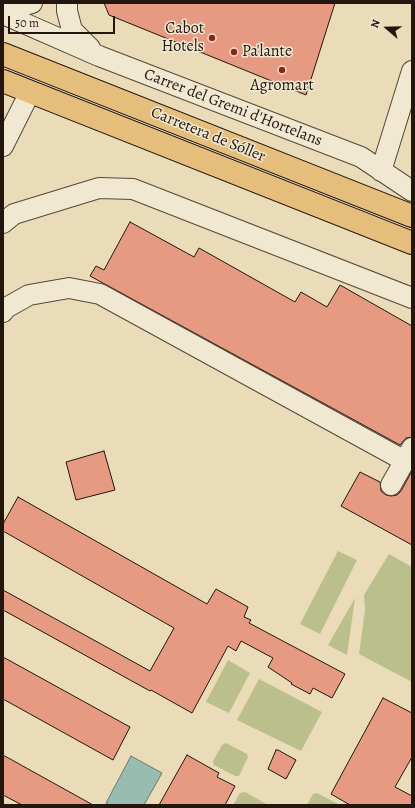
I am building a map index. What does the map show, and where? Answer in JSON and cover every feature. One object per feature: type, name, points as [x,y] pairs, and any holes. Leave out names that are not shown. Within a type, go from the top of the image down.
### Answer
[{"type":"main road","name":"Carretera de Sóller","points":[[3,54],[412,216]]},
{"type":"main road","name":"Carretera de Sóller","points":[[3,82],[412,243]]},
{"type":"street","points":[[3,10],[32,3]]},
{"type":"street","points":[[68,3],[67,11],[72,30],[99,56]]},
{"type":"street","name":"Carrer del Gremi d'Hortelans","points":[[3,14],[99,56],[361,157],[412,191]]},
{"type":"street","points":[[381,171],[412,71]]},
{"type":"street","points":[[3,146],[30,92]]},
{"type":"street","points":[[3,224],[14,214],[99,188],[133,189],[412,298]]},
{"type":"street","points":[[3,312],[6,308],[29,295],[68,288],[100,294],[408,455],[391,485]]},
{"type":"green space","points":[[338,551],[357,560],[320,634],[300,624]]},
{"type":"green space","points":[[389,554],[412,567],[412,682],[359,654],[365,610],[364,595]]},
{"type":"green space","points":[[355,598],[347,655],[328,645]]},
{"type":"green space","points":[[228,660],[250,673],[229,713],[206,702]]},
{"type":"green space","points":[[259,679],[322,712],[301,751],[237,720]]},
{"type":"green space","points":[[226,743],[247,754],[248,757],[239,776],[235,776],[214,765],[213,761],[222,745]]},
{"type":"green space","points":[[245,792],[268,805],[233,805],[240,793]]},
{"type":"green space","points":[[317,793],[340,805],[307,805],[313,794]]},
{"type":"water","points":[[131,756],[162,773],[144,805],[110,805],[106,803]]},
{"type":"building","points":[[104,3],[335,3],[306,95],[109,15]]},
{"type":"building","points":[[130,222],[194,257],[199,248],[295,302],[301,292],[327,307],[340,285],[412,326],[412,437],[406,438],[400,445],[90,276],[96,266],[104,270]]},
{"type":"building","points":[[104,451],[115,490],[76,500],[66,462]]},
{"type":"building","points":[[412,471],[412,545],[341,506],[360,472],[380,482],[381,491],[386,495],[391,496],[397,495],[401,491]]},
{"type":"building","points":[[18,497],[207,604],[216,589],[248,607],[244,617],[251,620],[249,623],[345,674],[332,698],[313,688],[310,694],[291,684],[292,683],[268,667],[273,658],[241,641],[236,651],[228,646],[192,713],[3,610],[3,590],[150,671],[174,628],[3,531],[3,524]]},
{"type":"building","points":[[3,657],[130,727],[113,760],[3,699]]},
{"type":"building","points":[[383,698],[412,713],[412,757],[395,787],[412,796],[412,805],[350,805],[331,794]]},
{"type":"building","points":[[276,750],[296,760],[286,779],[268,769]]},
{"type":"building","points":[[3,755],[93,805],[22,805],[3,795]]},
{"type":"building","points":[[187,755],[219,773],[217,777],[235,786],[225,805],[159,805]]},
{"type":"place","name":"Cabot Hotels","points":[[212,38]]},
{"type":"place","name":"Pa'lante","points":[[234,52]]},
{"type":"place","name":"Agromart","points":[[282,70]]}]
